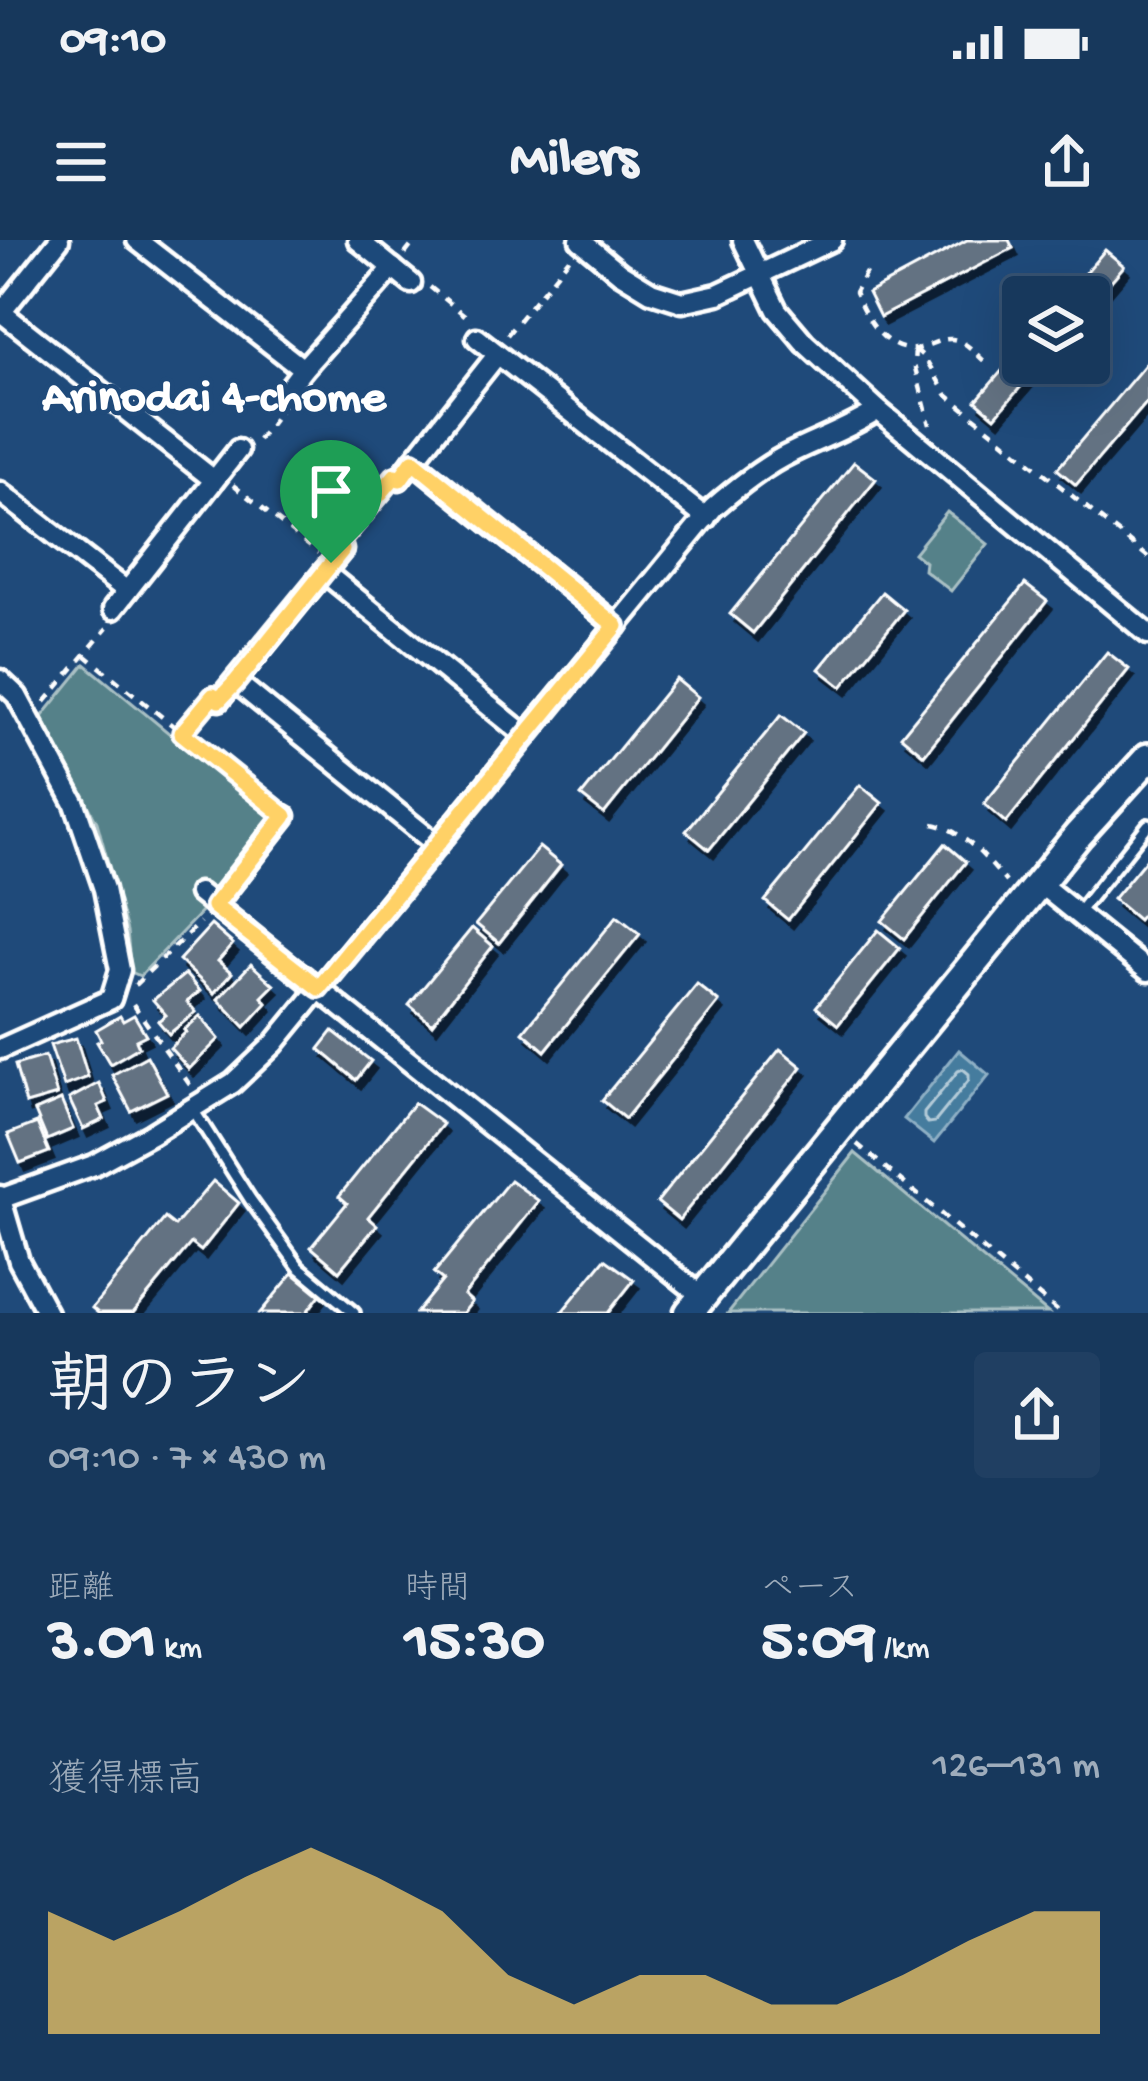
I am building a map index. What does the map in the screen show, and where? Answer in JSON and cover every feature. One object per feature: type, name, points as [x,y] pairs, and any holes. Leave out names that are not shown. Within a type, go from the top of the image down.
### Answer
[{"type":"street","points":[[59,240],[1,313],[217,477]]},
{"type":"street","points":[[137,240],[303,370]]},
{"type":"street","points":[[358,240],[411,283]]},
{"type":"street","points":[[742,240],[777,310],[805,343],[878,410],[1148,634]]},
{"type":"street","points":[[581,241],[650,292],[682,302],[718,294],[832,240]]},
{"type":"street","points":[[285,393],[393,268]]},
{"type":"street","points":[[477,338],[706,518]]},
{"type":"street","points":[[400,479],[497,356]]},
{"type":"street","points":[[47,1313],[19,1262],[0,1198],[94,1166],[233,1083],[319,988],[706,518],[743,482],[878,410]]},
{"type":"street","points":[[112,609],[238,450]]},
{"type":"street","points":[[413,461],[616,626]]},
{"type":"street","points":[[0,492],[127,590]]},
{"type":"street","points":[[219,700],[332,562],[526,736]]},
{"type":"street","points":[[0,680],[17,696],[75,804],[104,889],[120,970],[120,990],[111,999],[0,1049]]},
{"type":"street","points":[[236,682],[437,845]]},
{"type":"street","points":[[285,816],[207,900],[319,988],[696,1305],[1109,798],[1148,758]]},
{"type":"street","points":[[1039,883],[1148,971]]},
{"type":"lane","points":[[1077,914],[1148,825]]},
{"type":"lane","points":[[197,1106],[250,1199],[299,1267],[354,1313]]},
{"type":"path","points":[[497,356],[502,341],[581,241]]},
{"type":"path","points":[[866,272],[855,292],[864,315],[894,344],[916,350],[951,339],[963,342],[984,361]]},
{"type":"path","points":[[411,283],[417,277],[483,330],[477,338]]},
{"type":"path","points":[[916,350],[914,364],[930,424]]},
{"type":"path","points":[[916,350],[946,394],[1148,556]]},
{"type":"path","points":[[238,450],[246,456],[291,398],[285,393]]},
{"type":"path","points":[[217,477],[332,562],[337,545],[395,476],[400,479]]},
{"type":"path","points":[[30,721],[118,614],[112,609]]},
{"type":"path","points":[[86,655],[285,816]]},
{"type":"path","points":[[182,733],[213,696],[219,700]]},
{"type":"path","points":[[933,824],[945,826],[994,865],[1007,888]]},
{"type":"path","points":[[197,1106],[120,990],[144,980],[207,900]]},
{"type":"path","points":[[857,1144],[1060,1313]]},
{"type":"green space","points":[[947,512],[988,544],[951,591],[924,570],[925,562],[914,553]]},
{"type":"green space","points":[[85,664],[272,818],[204,909],[140,976],[131,972],[127,931],[97,822],[42,717]]},
{"type":"green space","points":[[855,1153],[1048,1313],[728,1313]]},
{"type":"water","points":[[959,1050],[989,1075],[934,1143],[904,1119]]},
{"type":"building","points":[[967,240],[1009,240],[1013,248],[880,317],[868,293]]},
{"type":"building","points":[[1105,250],[1124,266],[1110,282],[1110,276],[1083,276]]},
{"type":"building","points":[[1148,361],[1148,401],[1076,485],[1057,469]]},
{"type":"building","points":[[1002,371],[1002,384],[1023,384],[995,417],[976,401]]},
{"type":"building","points":[[854,462],[876,479],[753,633],[730,614]]},
{"type":"building","points":[[1025,584],[1047,601],[924,755],[901,736]]},
{"type":"building","points":[[882,592],[904,610],[842,687],[819,669]]},
{"type":"building","points":[[1107,652],[1129,669],[1006,823],[984,804]]},
{"type":"building","points":[[676,679],[698,697],[604,814],[581,796]]},
{"type":"building","points":[[781,715],[804,733],[709,850],[686,831]]},
{"type":"building","points":[[860,785],[882,803],[788,920],[765,901]]},
{"type":"building","points":[[945,844],[966,862],[904,939],[882,921]]},
{"type":"building","points":[[539,847],[561,865],[499,943],[476,924]]},
{"type":"building","points":[[1148,857],[1148,908],[1138,920],[1113,899]]},
{"type":"building","points":[[617,916],[640,934],[545,1051],[523,1032]]},
{"type":"building","points":[[211,925],[233,944],[218,961],[232,973],[214,993],[179,960]]},
{"type":"building","points":[[472,928],[493,946],[432,1024],[409,1005]]},
{"type":"building","points":[[878,930],[900,948],[838,1025],[816,1007]]},
{"type":"building","points":[[251,964],[274,985],[262,997],[267,1003],[245,1027],[218,999]]},
{"type":"building","points":[[185,974],[200,991],[187,1002],[196,1012],[169,1034],[158,1021],[166,1015],[153,1000]]},
{"type":"building","points":[[697,984],[719,1002],[625,1119],[602,1100]]},
{"type":"building","points":[[134,1015],[146,1035],[136,1040],[139,1047],[110,1064],[97,1042],[101,1040],[96,1030],[120,1016],[123,1021]]},
{"type":"building","points":[[200,1016],[219,1039],[189,1069],[170,1048]]},
{"type":"building","points":[[333,1031],[371,1061],[356,1080],[319,1049]]},
{"type":"building","points":[[76,1038],[88,1077],[64,1086],[50,1045]]},
{"type":"building","points":[[780,1049],[802,1067],[679,1220],[657,1202]]},
{"type":"building","points":[[45,1056],[57,1095],[26,1104],[15,1065]]},
{"type":"building","points":[[147,1056],[167,1093],[131,1111],[112,1075]]},
{"type":"building","points":[[99,1083],[107,1102],[98,1106],[104,1119],[83,1129],[69,1099]]},
{"type":"building","points":[[61,1100],[73,1129],[47,1140],[35,1111]]},
{"type":"building","points":[[414,1103],[443,1124],[368,1217],[377,1225],[339,1271],[311,1247],[347,1203],[339,1196]]},
{"type":"building","points":[[37,1123],[49,1152],[20,1163],[8,1134]]},
{"type":"building","points":[[510,1180],[539,1201],[464,1295],[472,1302],[463,1313],[416,1313],[443,1280],[434,1273]]},
{"type":"building","points":[[213,1181],[239,1203],[201,1251],[191,1243],[133,1313],[98,1313],[92,1308],[165,1218],[175,1226]]},
{"type":"building","points":[[605,1259],[634,1280],[608,1313],[561,1313]]},
{"type":"building","points":[[293,1273],[320,1295],[306,1313],[260,1313]]},
{"type":"district","name":"Arinodai 4-chome","points":[[214,392]]},
{"type":"route","points":[[413,461],[616,626],[319,988],[214,906],[285,816],[182,733],[213,696],[219,700],[236,682],[331,563],[342,550],[337,545],[413,461]]}]
